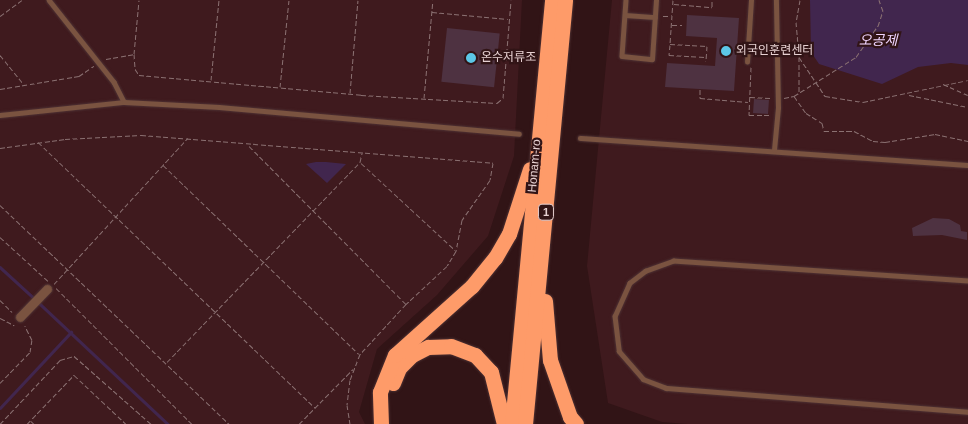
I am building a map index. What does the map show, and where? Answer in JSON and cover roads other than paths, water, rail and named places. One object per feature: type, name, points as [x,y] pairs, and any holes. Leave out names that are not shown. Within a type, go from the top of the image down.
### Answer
[{"type":"highway","name":"Honam-ro","points":[[512,424],[552,0]]},
{"type":"highway","name":"Honam-ro","points":[[525,424],[565,0]]},
{"type":"highway","points":[[381,424],[380,392],[395,355],[472,286],[509,234],[533,160],[543,107]]},
{"type":"highway","points":[[543,239],[550,360],[570,417],[576,424]]},
{"type":"highway","points":[[391,424],[390,389],[399,368],[412,354],[428,347],[451,346],[475,355],[491,372],[504,424]]},
{"type":"street","points":[[19,318],[50,287]]},
{"type":"lane","points":[[49,0],[98,62],[124,102]]},
{"type":"lane","points":[[626,0],[622,56],[652,59],[656,0]]},
{"type":"lane","points":[[747,62],[751,0]]},
{"type":"lane","points":[[774,150],[778,108],[776,0]]},
{"type":"lane","points":[[624,15],[655,17]]},
{"type":"lane","points":[[0,115],[124,102],[219,106],[519,134]]},
{"type":"lane","points":[[580,138],[968,165]]},
{"type":"lane","points":[[968,281],[674,261],[646,271],[630,283],[615,316],[619,350],[644,379],[666,388],[968,412]]},
{"type":"water","name":"오공제","points":[[810,0],[968,0],[968,65],[951,63],[918,67],[882,84],[819,64],[811,52]]},
{"type":"water","points":[[316,162],[346,164],[327,183],[306,164]]},
{"type":"waterway","points":[[0,267],[34,298]]},
{"type":"waterway","points":[[38,302],[168,424]]},
{"type":"waterway","points":[[0,408],[71,332]]},
{"type":"place","name":"외국인훈련센터","points":[[726,51]]},
{"type":"place","name":"온수저류조","points":[[471,58]]}]
